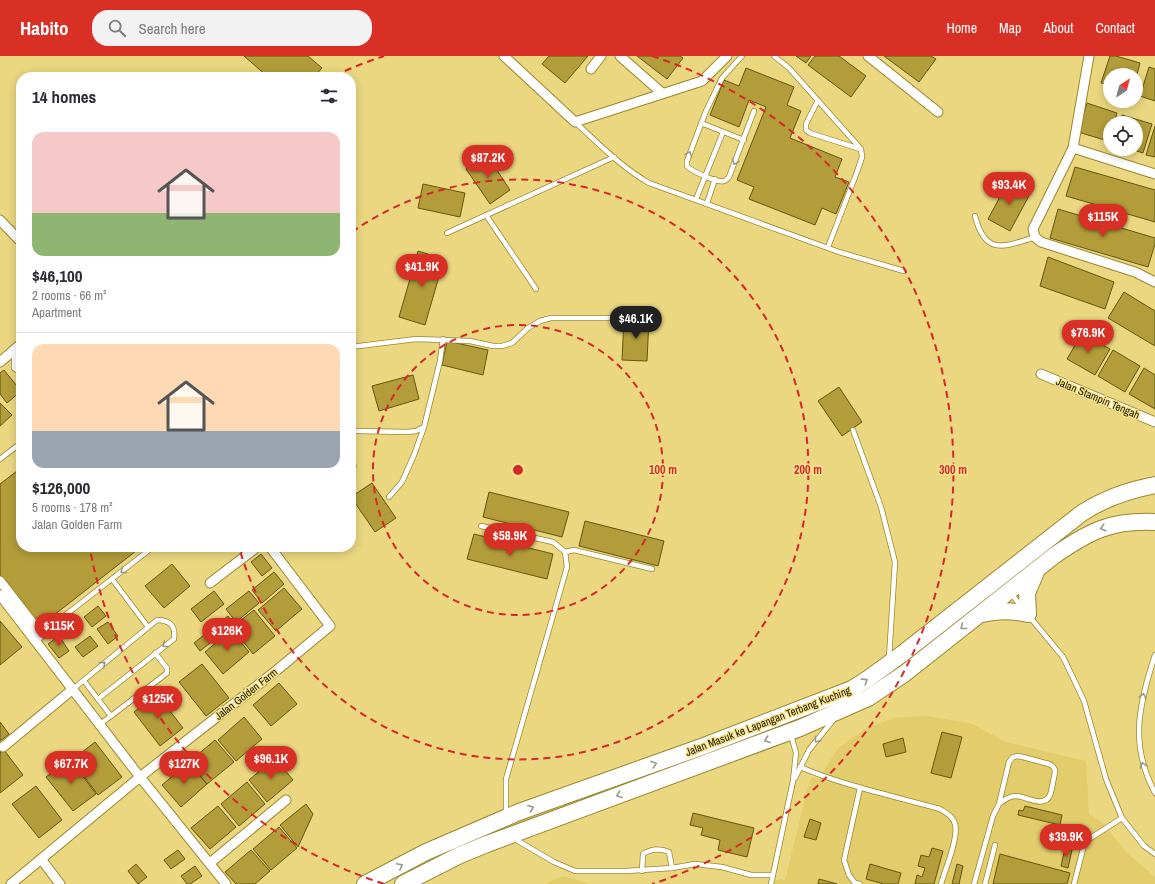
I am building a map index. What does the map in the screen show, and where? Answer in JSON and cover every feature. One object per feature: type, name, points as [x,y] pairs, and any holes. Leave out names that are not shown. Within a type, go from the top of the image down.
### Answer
[{"type":"highway","name":"Jalan Masuk ke Lapangan Terbang Kuching","points":[[365,884],[426,852],[506,818],[808,707],[852,689],[1004,584],[1082,512],[1099,502],[1118,494],[1155,485]]},
{"type":"highway","name":"Jalan Masuk ke Lapangan Terbang Kuching","points":[[403,884],[460,855],[790,731],[868,698],[892,682],[980,614],[1004,584],[1037,569],[1078,539],[1100,529],[1123,523],[1155,522]]},
{"type":"highway","points":[[1123,523],[1144,529],[1155,535]]},
{"type":"highway","points":[[980,614],[1003,610],[1028,614],[1027,593],[1037,569]]},
{"type":"street","points":[[504,56],[575,122],[702,81],[727,56]]},
{"type":"street","points":[[590,69],[601,56]]},
{"type":"street","points":[[620,56],[662,93]]},
{"type":"street","points":[[868,56],[938,112]]},
{"type":"street","points":[[1089,56],[1073,148],[1034,233],[1041,242],[1136,272],[1155,282]]},
{"type":"street","points":[[1073,148],[1155,174]]},
{"type":"street","points":[[0,220],[16,237]]},
{"type":"street","points":[[0,362],[16,348]]},
{"type":"street","name":"Jalan Stampin Tengah","points":[[1041,374],[1155,422]]},
{"type":"street","points":[[210,582],[250,552]]},
{"type":"street","name":"Jalan Golden Farm","points":[[11,884],[140,777],[277,670],[330,626],[274,552]]},
{"type":"street","points":[[0,581],[73,689],[140,777],[226,884]]},
{"type":"street","points":[[0,595],[38,637]]},
{"type":"street","points":[[3,747],[73,689]]},
{"type":"street","points":[[210,863],[286,800]]},
{"type":"street","points":[[41,859],[60,884]]},
{"type":"lane","points":[[742,56],[722,78],[701,123],[687,161],[687,166],[690,170],[722,182],[725,181],[729,177],[754,111]]},
{"type":"lane","points":[[774,56],[789,68],[861,149],[862,156],[857,172],[828,247]]},
{"type":"lane","points":[[818,100],[806,124],[806,130],[810,133],[861,149]]},
{"type":"lane","points":[[575,122],[614,157],[649,183],[839,252],[904,271]]},
{"type":"lane","points":[[701,123],[744,140]]},
{"type":"lane","points":[[696,199],[723,132]]},
{"type":"lane","points":[[447,233],[614,157]]},
{"type":"lane","points":[[707,203],[715,179]]},
{"type":"lane","points":[[486,215],[536,289]]},
{"type":"lane","points":[[975,216],[978,230],[984,238],[993,244],[1002,246],[1034,233]]},
{"type":"lane","points":[[356,346],[416,339],[470,341],[492,346],[502,346],[512,343],[528,328],[540,321],[551,318],[618,318]]},
{"type":"lane","points":[[389,497],[402,482],[424,427],[440,361],[443,339]]},
{"type":"lane","points":[[16,353],[14,359],[14,368],[16,369]]},
{"type":"lane","points":[[357,431],[408,432],[416,431],[424,427]]},
{"type":"lane","points":[[853,430],[882,507],[895,562],[888,664]]},
{"type":"lane","points":[[0,459],[16,447]]},
{"type":"lane","points":[[481,526],[553,542],[565,552],[567,567],[506,779],[506,818]]},
{"type":"lane","points":[[565,552],[574,550],[652,569]]},
{"type":"lane","points":[[38,637],[147,552]]},
{"type":"lane","points":[[112,579],[148,627]]},
{"type":"lane","points":[[1004,584],[1063,657],[1084,701],[1106,779],[1122,818],[1144,846],[1155,854]]},
{"type":"lane","points":[[73,689],[156,620],[164,620],[172,625],[175,631],[174,639],[98,699]]},
{"type":"lane","points":[[100,724],[167,673],[167,668],[155,653]]},
{"type":"lane","points":[[1155,656],[1155,661]]},
{"type":"lane","points":[[1155,656],[1143,696],[1138,734],[1141,759],[1148,780],[1155,793]]},
{"type":"lane","points":[[84,681],[111,716]]},
{"type":"lane","points":[[793,781],[809,750],[842,710]]},
{"type":"lane","points":[[771,884],[793,781],[796,753],[794,741],[790,731]]},
{"type":"lane","points":[[974,884],[993,816],[999,804],[1009,762],[1013,757],[1019,756],[1054,766],[1056,771],[1050,796],[1046,800],[1041,802],[1016,796],[1009,797],[999,804]]},
{"type":"lane","points":[[800,767],[822,776],[860,788],[940,809],[949,814],[954,822],[956,832],[941,884]]},
{"type":"lane","points":[[856,884],[849,875],[844,860],[860,788]]},
{"type":"lane","points":[[1074,884],[1084,844],[1089,839],[1122,818]]},
{"type":"lane","points":[[508,836],[554,862],[575,871],[642,870],[672,868],[695,864],[722,867],[751,875],[773,875]]},
{"type":"lane","points":[[985,884],[995,845]]},
{"type":"lane","points":[[642,870],[643,854],[649,850],[659,849],[669,852],[672,868]]},
{"type":"shaded area","points":[[925,716],[970,723],[1006,742],[1086,761],[1089,814],[1103,823],[1124,850],[1155,877],[1155,884],[772,884],[779,879],[785,880],[809,783],[812,777],[820,780],[824,770],[839,747],[865,729],[893,718]]},
{"type":"shaded area","points":[[563,876],[589,884],[544,884]]},
{"type":"building","points":[[244,56],[308,56],[322,68],[318,72],[262,72]]},
{"type":"building","points":[[549,56],[588,56],[565,83],[542,64]]},
{"type":"building","points":[[637,56],[680,56],[683,58],[667,79]]},
{"type":"building","points":[[796,56],[811,56],[806,63]]},
{"type":"building","points":[[815,56],[839,56],[866,76],[851,97],[808,65]]},
{"type":"building","points":[[884,56],[931,56],[936,59],[919,82]]},
{"type":"building","points":[[1110,56],[1116,56],[1140,63],[1139,68],[1106,68]]},
{"type":"building","points":[[1149,67],[1155,69],[1155,101],[1143,97],[1143,86]]},
{"type":"building","points":[[746,68],[794,87],[787,105],[801,111],[790,138],[842,159],[835,177],[849,182],[836,214],[822,208],[815,225],[749,199],[754,187],[737,180],[766,107],[749,100],[739,127],[710,115],[724,80],[739,86]]},
{"type":"building","points":[[1087,103],[1117,113],[1116,116],[1103,116],[1103,140],[1078,132]]},
{"type":"building","points":[[1143,121],[1152,124],[1143,153]]},
{"type":"building","points":[[1155,126],[1155,157],[1146,155]]},
{"type":"building","points":[[487,155],[510,190],[490,204],[466,169]]},
{"type":"building","points":[[1075,167],[1155,190],[1155,222],[1066,196]]},
{"type":"building","points":[[1008,182],[1030,194],[1010,231],[988,219]]},
{"type":"building","points":[[423,184],[465,193],[460,217],[418,208]]},
{"type":"building","points":[[1058,209],[1155,238],[1155,244],[1148,267],[1050,238]]},
{"type":"building","points":[[418,251],[444,259],[425,325],[399,317]]},
{"type":"building","points":[[1048,257],[1114,282],[1105,309],[1040,286]]},
{"type":"building","points":[[1124,292],[1155,311],[1155,346],[1108,318]]},
{"type":"building","points":[[624,318],[649,319],[647,361],[622,360]]},
{"type":"building","points":[[1082,333],[1110,349],[1095,375],[1067,359]]},
{"type":"building","points":[[447,341],[488,350],[483,375],[442,365]]},
{"type":"building","points":[[1113,350],[1140,366],[1125,392],[1098,376]]},
{"type":"building","points":[[1144,368],[1155,375],[1155,409],[1129,394]]},
{"type":"building","points":[[4,370],[16,385],[16,395],[7,403],[0,394],[0,373]]},
{"type":"building","points":[[413,375],[419,399],[379,411],[372,386]]},
{"type":"building","points":[[839,387],[862,422],[842,436],[818,401]]},
{"type":"building","points":[[0,403],[12,415],[0,426]]},
{"type":"building","points":[[16,472],[16,552],[135,552],[40,626],[0,575],[0,484]]},
{"type":"building","points":[[372,483],[396,518],[375,532],[356,504],[356,494]]},
{"type":"building","points":[[489,492],[569,512],[562,537],[483,517]]},
{"type":"building","points":[[585,521],[664,541],[658,566],[579,546]]},
{"type":"building","points":[[474,534],[553,554],[547,579],[467,559]]},
{"type":"building","points":[[261,554],[272,568],[262,576],[251,562]]},
{"type":"building","points":[[172,564],[190,586],[164,608],[145,586]]},
{"type":"building","points":[[274,572],[284,584],[262,603],[252,590]]},
{"type":"building","points":[[284,588],[302,609],[276,631],[258,610]]},
{"type":"building","points":[[214,591],[224,604],[201,622],[191,609]]},
{"type":"building","points":[[249,591],[259,603],[236,622],[226,609]]},
{"type":"building","points":[[98,606],[106,616],[92,627],[84,617]]},
{"type":"building","points":[[254,610],[275,636],[253,654],[232,627]]},
{"type":"building","points":[[228,616],[234,624],[200,651],[194,643]]},
{"type":"building","points":[[0,621],[22,647],[0,665]]},
{"type":"building","points":[[108,622],[118,636],[108,644],[97,629]]},
{"type":"building","points":[[231,630],[249,652],[223,674],[205,652]]},
{"type":"building","points":[[59,636],[69,651],[59,658],[48,644]]},
{"type":"building","points":[[90,636],[98,646],[83,657],[75,647]]},
{"type":"building","points":[[202,664],[229,698],[206,716],[179,682]]},
{"type":"building","points":[[279,683],[297,704],[271,726],[253,705]]},
{"type":"building","points":[[157,694],[183,728],[160,746],[134,712]]},
{"type":"building","points":[[244,717],[262,739],[236,761],[218,740]]},
{"type":"building","points":[[0,722],[9,734],[0,741]]},
{"type":"building","points":[[942,732],[962,737],[951,778],[931,773]]},
{"type":"building","points":[[903,738],[906,752],[886,757],[883,744]]},
{"type":"building","points":[[215,740],[234,762],[207,784],[189,762]]},
{"type":"building","points":[[95,742],[122,777],[98,795],[72,760]]},
{"type":"building","points":[[4,750],[23,775],[0,793],[0,753]]},
{"type":"building","points":[[275,758],[293,780],[267,802],[249,780]]},
{"type":"building","points":[[70,759],[96,794],[73,811],[46,777]]},
{"type":"building","points":[[188,763],[207,784],[181,807],[162,785]]},
{"type":"building","points":[[247,782],[265,804],[239,826],[221,804]]},
{"type":"building","points":[[36,786],[62,820],[39,838],[12,804]]},
{"type":"building","points":[[306,804],[313,814],[298,847],[280,825]]},
{"type":"building","points":[[218,806],[236,827],[210,849],[191,828]]},
{"type":"building","points":[[1025,806],[1062,815],[1060,825],[1018,815],[1019,810],[1023,811]]},
{"type":"building","points":[[693,813],[754,828],[747,857],[718,850],[720,840],[701,835],[703,828],[690,825]]},
{"type":"building","points":[[810,819],[821,823],[816,840],[804,837]]},
{"type":"building","points":[[279,827],[297,848],[271,870],[253,849]]},
{"type":"building","points":[[932,848],[943,851],[934,884],[915,884],[917,875],[922,877],[925,868],[918,866],[921,855],[929,857]]},
{"type":"building","points":[[1065,848],[1072,850],[1068,868],[1061,866]]},
{"type":"building","points":[[178,850],[185,859],[171,869],[164,860]]},
{"type":"building","points":[[251,850],[270,871],[255,884],[236,884],[225,872]]},
{"type":"building","points":[[1000,854],[1070,873],[1067,884],[993,884]]},
{"type":"building","points":[[136,864],[147,877],[138,884],[128,871]]},
{"type":"building","points":[[870,864],[901,873],[898,884],[884,884],[866,879]]},
{"type":"building","points":[[957,864],[963,866],[959,884],[952,884]]},
{"type":"building","points":[[195,866],[202,876],[190,884],[187,884],[181,876]]},
{"type":"building","points":[[819,879],[837,884],[818,884]]}]
